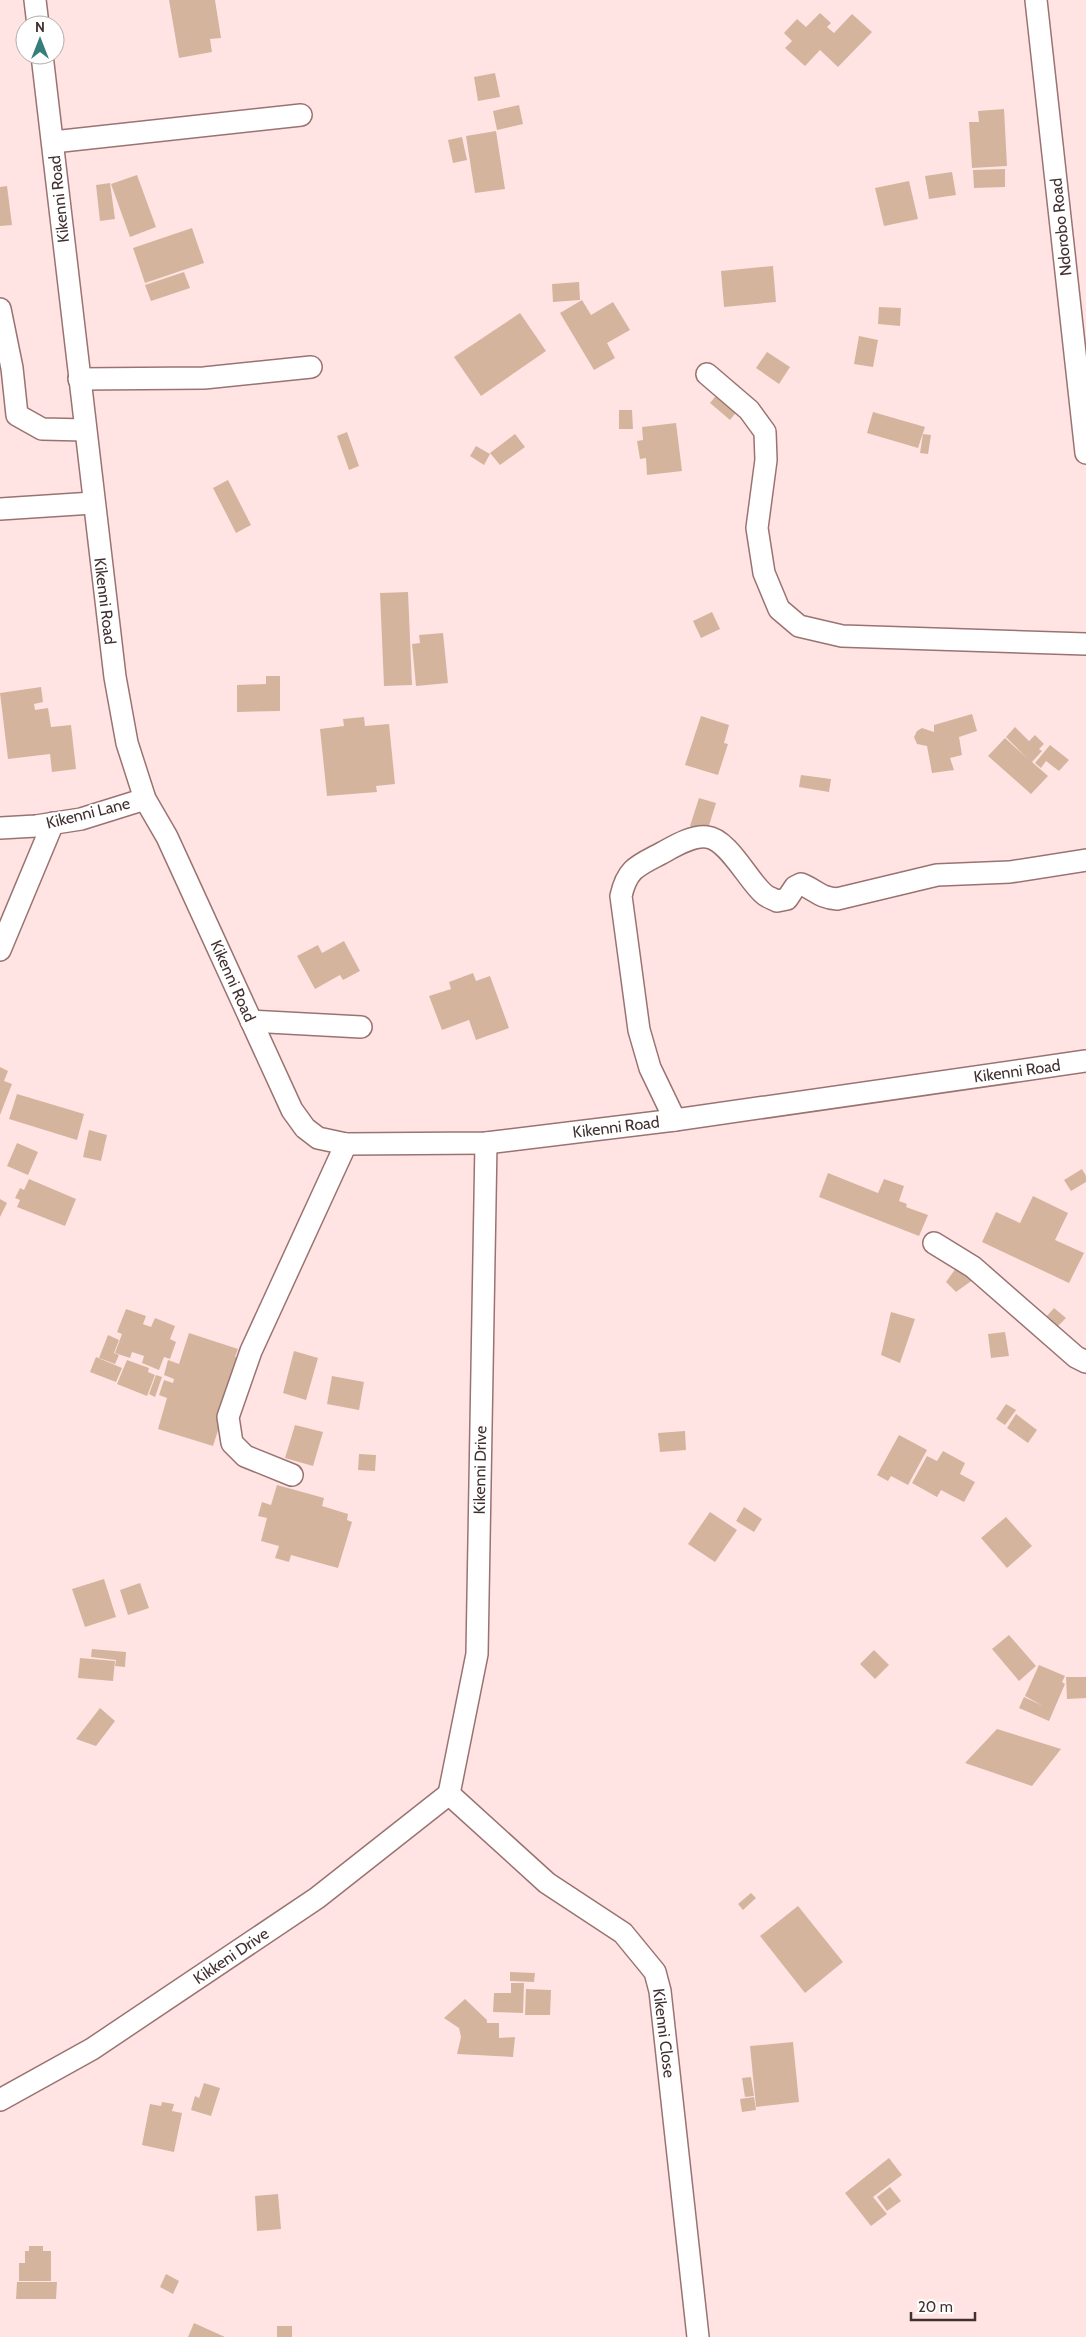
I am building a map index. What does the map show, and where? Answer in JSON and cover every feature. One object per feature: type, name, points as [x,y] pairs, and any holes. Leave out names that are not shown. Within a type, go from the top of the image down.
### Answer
[{"type":"street","points":[[35,0],[37,15]]},
{"type":"street","name":"Ndorobo Road","points":[[1036,0],[1086,453]]},
{"type":"street","name":"Kikenni Road","points":[[43,65],[93,503],[115,677],[127,743],[146,799],[167,837],[292,1110],[305,1128],[318,1138],[346,1144],[486,1144],[675,1120],[1086,1061]]},
{"type":"street","points":[[53,142],[301,115]]},
{"type":"street","points":[[0,309],[12,368],[17,415],[42,429],[85,430]]},
{"type":"street","points":[[79,379],[204,378],[310,367]]},
{"type":"street","points":[[707,374],[749,410],[765,432],[766,460],[757,528],[764,573],[779,609],[799,626],[842,636],[1086,644]]},
{"type":"street","points":[[0,509],[93,503]]},
{"type":"street","name":"Kikenni Lane","points":[[0,828],[81,819],[146,799]]},
{"type":"street","points":[[0,950],[53,823]]},
{"type":"street","points":[[675,1120],[650,1068],[638,1030],[621,896],[625,879],[636,866],[675,846],[706,836],[714,838],[739,862],[763,893],[777,901],[787,899],[795,887],[802,884],[816,894],[836,899],[937,875],[1010,872],[1086,860]]},
{"type":"street","points":[[251,1021],[361,1027]]},
{"type":"street","points":[[292,1475],[245,1456],[232,1443],[228,1417],[251,1352],[346,1144]]},
{"type":"street","name":"Kikenni Drive","points":[[449,1794],[477,1654],[486,1144]]},
{"type":"street","points":[[934,1244],[973,1267],[1076,1357],[1086,1362]]},
{"type":"street","name":"Kikkeni Drive","points":[[0,2100],[92,2049],[316,1898],[449,1794]]},
{"type":"street","name":"Kikenni Close","points":[[449,1794],[547,1883],[623,1933],[655,1972],[660,1991],[698,2337]]},
{"type":"building","points":[[169,0],[215,0],[221,38],[210,39],[212,52],[179,58]]},
{"type":"building","points":[[820,13],[831,23],[827,27],[834,33],[852,14],[872,32],[838,67],[820,50],[805,66],[785,48],[792,41],[784,33],[797,19],[806,27]]},
{"type":"building","points":[[495,73],[500,97],[478,101],[474,77]]},
{"type":"building","points":[[519,105],[523,124],[497,130],[493,111]]},
{"type":"building","points":[[1004,109],[1007,166],[972,168],[969,122],[979,122],[978,111]]},
{"type":"building","points":[[496,131],[505,189],[475,193],[466,136]]},
{"type":"building","points":[[462,137],[467,160],[453,163],[448,140]]},
{"type":"building","points":[[1005,169],[1005,187],[974,188],[973,170]]},
{"type":"building","points":[[952,172],[956,195],[929,199],[925,176]]},
{"type":"building","points":[[137,175],[156,227],[130,237],[111,184]]},
{"type":"building","points":[[909,181],[918,219],[884,226],[875,188]]},
{"type":"building","points":[[110,183],[115,219],[100,221],[96,185]]},
{"type":"building","points":[[7,186],[12,225],[0,226],[0,187]]},
{"type":"building","points":[[192,228],[204,263],[145,283],[133,248]]},
{"type":"building","points":[[773,266],[776,302],[724,307],[721,271]]},
{"type":"building","points":[[184,272],[190,288],[151,301],[145,285]]},
{"type":"building","points":[[579,282],[580,300],[553,302],[552,284]]},
{"type":"building","points":[[582,300],[591,315],[613,302],[630,330],[607,343],[615,358],[594,370],[560,313]]},
{"type":"building","points":[[879,307],[901,308],[900,326],[878,324]]},
{"type":"building","points":[[520,313],[546,351],[481,396],[454,357]]},
{"type":"building","points":[[859,336],[878,340],[873,367],[854,364]]},
{"type":"building","points":[[767,352],[790,367],[779,384],[756,368]]},
{"type":"building","points":[[719,392],[739,409],[730,420],[710,403]]},
{"type":"building","points":[[619,410],[632,410],[633,429],[619,429]]},
{"type":"building","points":[[873,412],[925,427],[918,448],[867,433]]},
{"type":"building","points":[[676,423],[682,471],[647,475],[646,458],[640,459],[637,441],[643,440],[642,427]]},
{"type":"building","points":[[347,432],[359,466],[349,470],[337,436]]},
{"type":"building","points":[[515,434],[525,447],[500,465],[490,453]]},
{"type":"building","points":[[923,434],[931,435],[928,454],[920,453]]},
{"type":"building","points":[[476,446],[490,454],[484,465],[470,456]]},
{"type":"building","points":[[228,480],[251,525],[236,533],[213,488]]},
{"type":"building","points":[[408,592],[412,685],[384,686],[380,593]]},
{"type":"building","points":[[712,612],[720,629],[701,638],[693,621]]},
{"type":"building","points":[[443,633],[448,683],[416,686],[412,644],[420,643],[419,635]]},
{"type":"building","points":[[266,676],[280,676],[280,711],[237,712],[237,685],[266,684]]},
{"type":"building","points":[[41,687],[43,702],[34,704],[35,710],[48,708],[51,727],[71,725],[76,769],[52,772],[50,754],[8,759],[0,693]]},
{"type":"building","points":[[972,714],[977,731],[959,737],[962,755],[950,758],[954,770],[932,773],[927,746],[917,744],[914,737],[917,731],[922,728],[934,732],[934,725]]},
{"type":"building","points":[[701,716],[729,725],[724,743],[728,744],[718,775],[685,765]]},
{"type":"building","points":[[364,717],[365,726],[389,724],[395,784],[376,786],[377,792],[327,796],[320,729],[344,726],[343,719]]},
{"type":"building","points":[[1015,727],[1029,741],[1035,735],[1044,744],[1039,749],[1042,751],[1032,762],[1048,776],[1031,794],[988,756],[1005,738],[1029,760],[1006,737]]},
{"type":"building","points":[[1050,745],[1069,760],[1059,771],[1046,761],[1041,768],[1035,763]]},
{"type":"building","points":[[801,775],[831,779],[829,792],[799,787]]},
{"type":"building","points":[[699,798],[716,803],[707,832],[690,826]]},
{"type":"building","points":[[344,941],[360,971],[343,980],[340,975],[315,989],[297,956],[318,945],[322,953]]},
{"type":"building","points":[[473,973],[476,981],[490,976],[509,1028],[476,1040],[469,1020],[442,1030],[429,996],[451,989],[449,982]]},
{"type":"building","points":[[0,1067],[8,1071],[4,1081],[12,1084],[0,1115]]},
{"type":"building","points":[[17,1094],[84,1114],[77,1140],[9,1119]]},
{"type":"building","points":[[89,1130],[107,1135],[101,1161],[83,1157]]},
{"type":"building","points":[[17,1143],[38,1152],[28,1175],[7,1166]]},
{"type":"building","points":[[1082,1169],[1086,1176],[1086,1182],[1071,1191],[1064,1180]]},
{"type":"building","points":[[828,1173],[878,1193],[884,1179],[904,1186],[899,1201],[907,1204],[906,1207],[928,1215],[919,1236],[819,1197]]},
{"type":"building","points":[[29,1179],[76,1199],[65,1226],[17,1207],[20,1200],[15,1198],[20,1188],[24,1190]]},
{"type":"building","points":[[1033,1196],[1068,1213],[1055,1240],[1084,1253],[1069,1283],[982,1242],[996,1212],[1020,1223]]},
{"type":"building","points":[[0,1199],[7,1203],[0,1217]]},
{"type":"building","points":[[956,1268],[974,1279],[956,1292],[946,1282]]},
{"type":"building","points":[[1054,1308],[1066,1318],[1058,1326],[1047,1316]]},
{"type":"building","points":[[126,1309],[146,1316],[143,1324],[151,1327],[155,1318],[175,1326],[170,1339],[176,1342],[170,1359],[164,1357],[159,1370],[142,1363],[144,1356],[132,1352],[130,1358],[115,1353],[122,1334],[117,1332]]},
{"type":"building","points":[[891,1312],[915,1319],[900,1363],[881,1355]]},
{"type":"building","points":[[1005,1332],[1009,1356],[991,1358],[988,1334]]},
{"type":"building","points":[[189,1333],[238,1349],[235,1357],[241,1359],[213,1446],[158,1429],[167,1398],[159,1395],[164,1380],[173,1383],[174,1379],[164,1375],[168,1360],[179,1364]]},
{"type":"building","points":[[108,1335],[119,1340],[114,1353],[119,1355],[115,1364],[99,1358]]},
{"type":"building","points":[[294,1351],[318,1358],[306,1400],[283,1393]]},
{"type":"building","points":[[96,1357],[122,1368],[116,1382],[90,1372]]},
{"type":"building","points":[[127,1360],[149,1368],[148,1372],[155,1375],[147,1396],[117,1384]]},
{"type":"building","points":[[156,1375],[162,1377],[155,1397],[149,1394]]},
{"type":"building","points":[[332,1376],[364,1382],[359,1410],[327,1404]]},
{"type":"building","points":[[1006,1404],[1016,1410],[1005,1425],[996,1419]]},
{"type":"building","points":[[1016,1414],[1037,1430],[1028,1443],[1007,1428]]},
{"type":"building","points":[[295,1425],[323,1432],[313,1466],[285,1458]]},
{"type":"building","points":[[685,1431],[686,1450],[660,1452],[658,1433]]},
{"type":"building","points":[[899,1435],[927,1450],[908,1485],[891,1476],[888,1481],[877,1475]]},
{"type":"building","points":[[943,1451],[965,1463],[960,1474],[975,1482],[964,1502],[941,1490],[937,1497],[912,1483],[927,1456],[937,1461]]},
{"type":"building","points":[[359,1454],[376,1455],[375,1471],[358,1470]]},
{"type":"building","points":[[277,1485],[324,1498],[322,1506],[348,1514],[347,1520],[352,1522],[338,1568],[291,1555],[289,1562],[275,1558],[279,1546],[261,1541],[267,1518],[258,1516],[262,1502],[271,1505]]},
{"type":"building","points":[[744,1507],[762,1519],[754,1532],[736,1521]]},
{"type":"building","points":[[710,1512],[737,1530],[715,1562],[688,1544]]},
{"type":"building","points":[[1006,1517],[1032,1546],[1007,1568],[981,1538]]},
{"type":"building","points":[[104,1579],[116,1617],[85,1627],[72,1589]]},
{"type":"building","points":[[140,1583],[149,1608],[128,1615],[120,1590]]},
{"type":"building","points":[[1009,1635],[1036,1666],[1019,1681],[992,1649]]},
{"type":"building","points":[[92,1649],[126,1652],[125,1667],[115,1666],[116,1660],[91,1657]]},
{"type":"building","points":[[874,1650],[889,1665],[875,1679],[860,1664]]},
{"type":"building","points":[[80,1658],[115,1661],[113,1681],[78,1678]]},
{"type":"building","points":[[1039,1665],[1065,1676],[1062,1682],[1065,1684],[1049,1721],[1019,1708],[1024,1697],[1043,1706],[1025,1696]]},
{"type":"building","points":[[1066,1677],[1086,1677],[1086,1698],[1067,1699]]},
{"type":"building","points":[[100,1708],[115,1721],[96,1746],[76,1739]]},
{"type":"building","points":[[997,1729],[1061,1749],[1032,1786],[965,1763]]},
{"type":"building","points":[[751,1893],[756,1898],[743,1910],[738,1904]]},
{"type":"building","points":[[798,1906],[843,1962],[805,1993],[760,1936]]},
{"type":"building","points":[[510,1972],[535,1973],[534,1982],[510,1981]]},
{"type":"building","points":[[511,1983],[524,1983],[523,2013],[493,2012],[494,1993],[511,1993]]},
{"type":"building","points":[[526,1989],[551,1990],[550,2015],[525,2015]]},
{"type":"building","points":[[465,1999],[487,2020],[487,2023],[499,2023],[499,2038],[515,2037],[513,2057],[457,2054],[461,2037],[459,2028],[444,2018]]},
{"type":"building","points":[[793,2042],[799,2102],[756,2107],[750,2046]]},
{"type":"building","points":[[751,2077],[754,2096],[745,2097],[742,2078]]},
{"type":"building","points":[[204,2083],[220,2088],[211,2116],[191,2110],[195,2096],[199,2098]]},
{"type":"building","points":[[754,2097],[756,2110],[742,2112],[740,2099]]},
{"type":"building","points":[[162,2102],[174,2104],[172,2111],[182,2113],[174,2152],[142,2145],[150,2104],[161,2106]]},
{"type":"building","points":[[889,2158],[902,2175],[873,2197],[887,2214],[871,2226],[845,2193]]},
{"type":"building","points":[[890,2187],[901,2201],[887,2211],[877,2197]]},
{"type":"building","points":[[278,2194],[281,2229],[257,2231],[255,2196]]},
{"type":"building","points":[[29,2246],[43,2246],[43,2251],[51,2251],[51,2281],[19,2281],[19,2263],[25,2263],[25,2251],[29,2251]]},
{"type":"building","points":[[166,2274],[179,2281],[173,2294],[160,2287]]},
{"type":"building","points":[[17,2282],[57,2282],[56,2299],[16,2299]]},
{"type":"building","points":[[194,2323],[225,2337],[188,2337]]},
{"type":"building","points":[[277,2326],[292,2326],[292,2337],[277,2337]]}]
